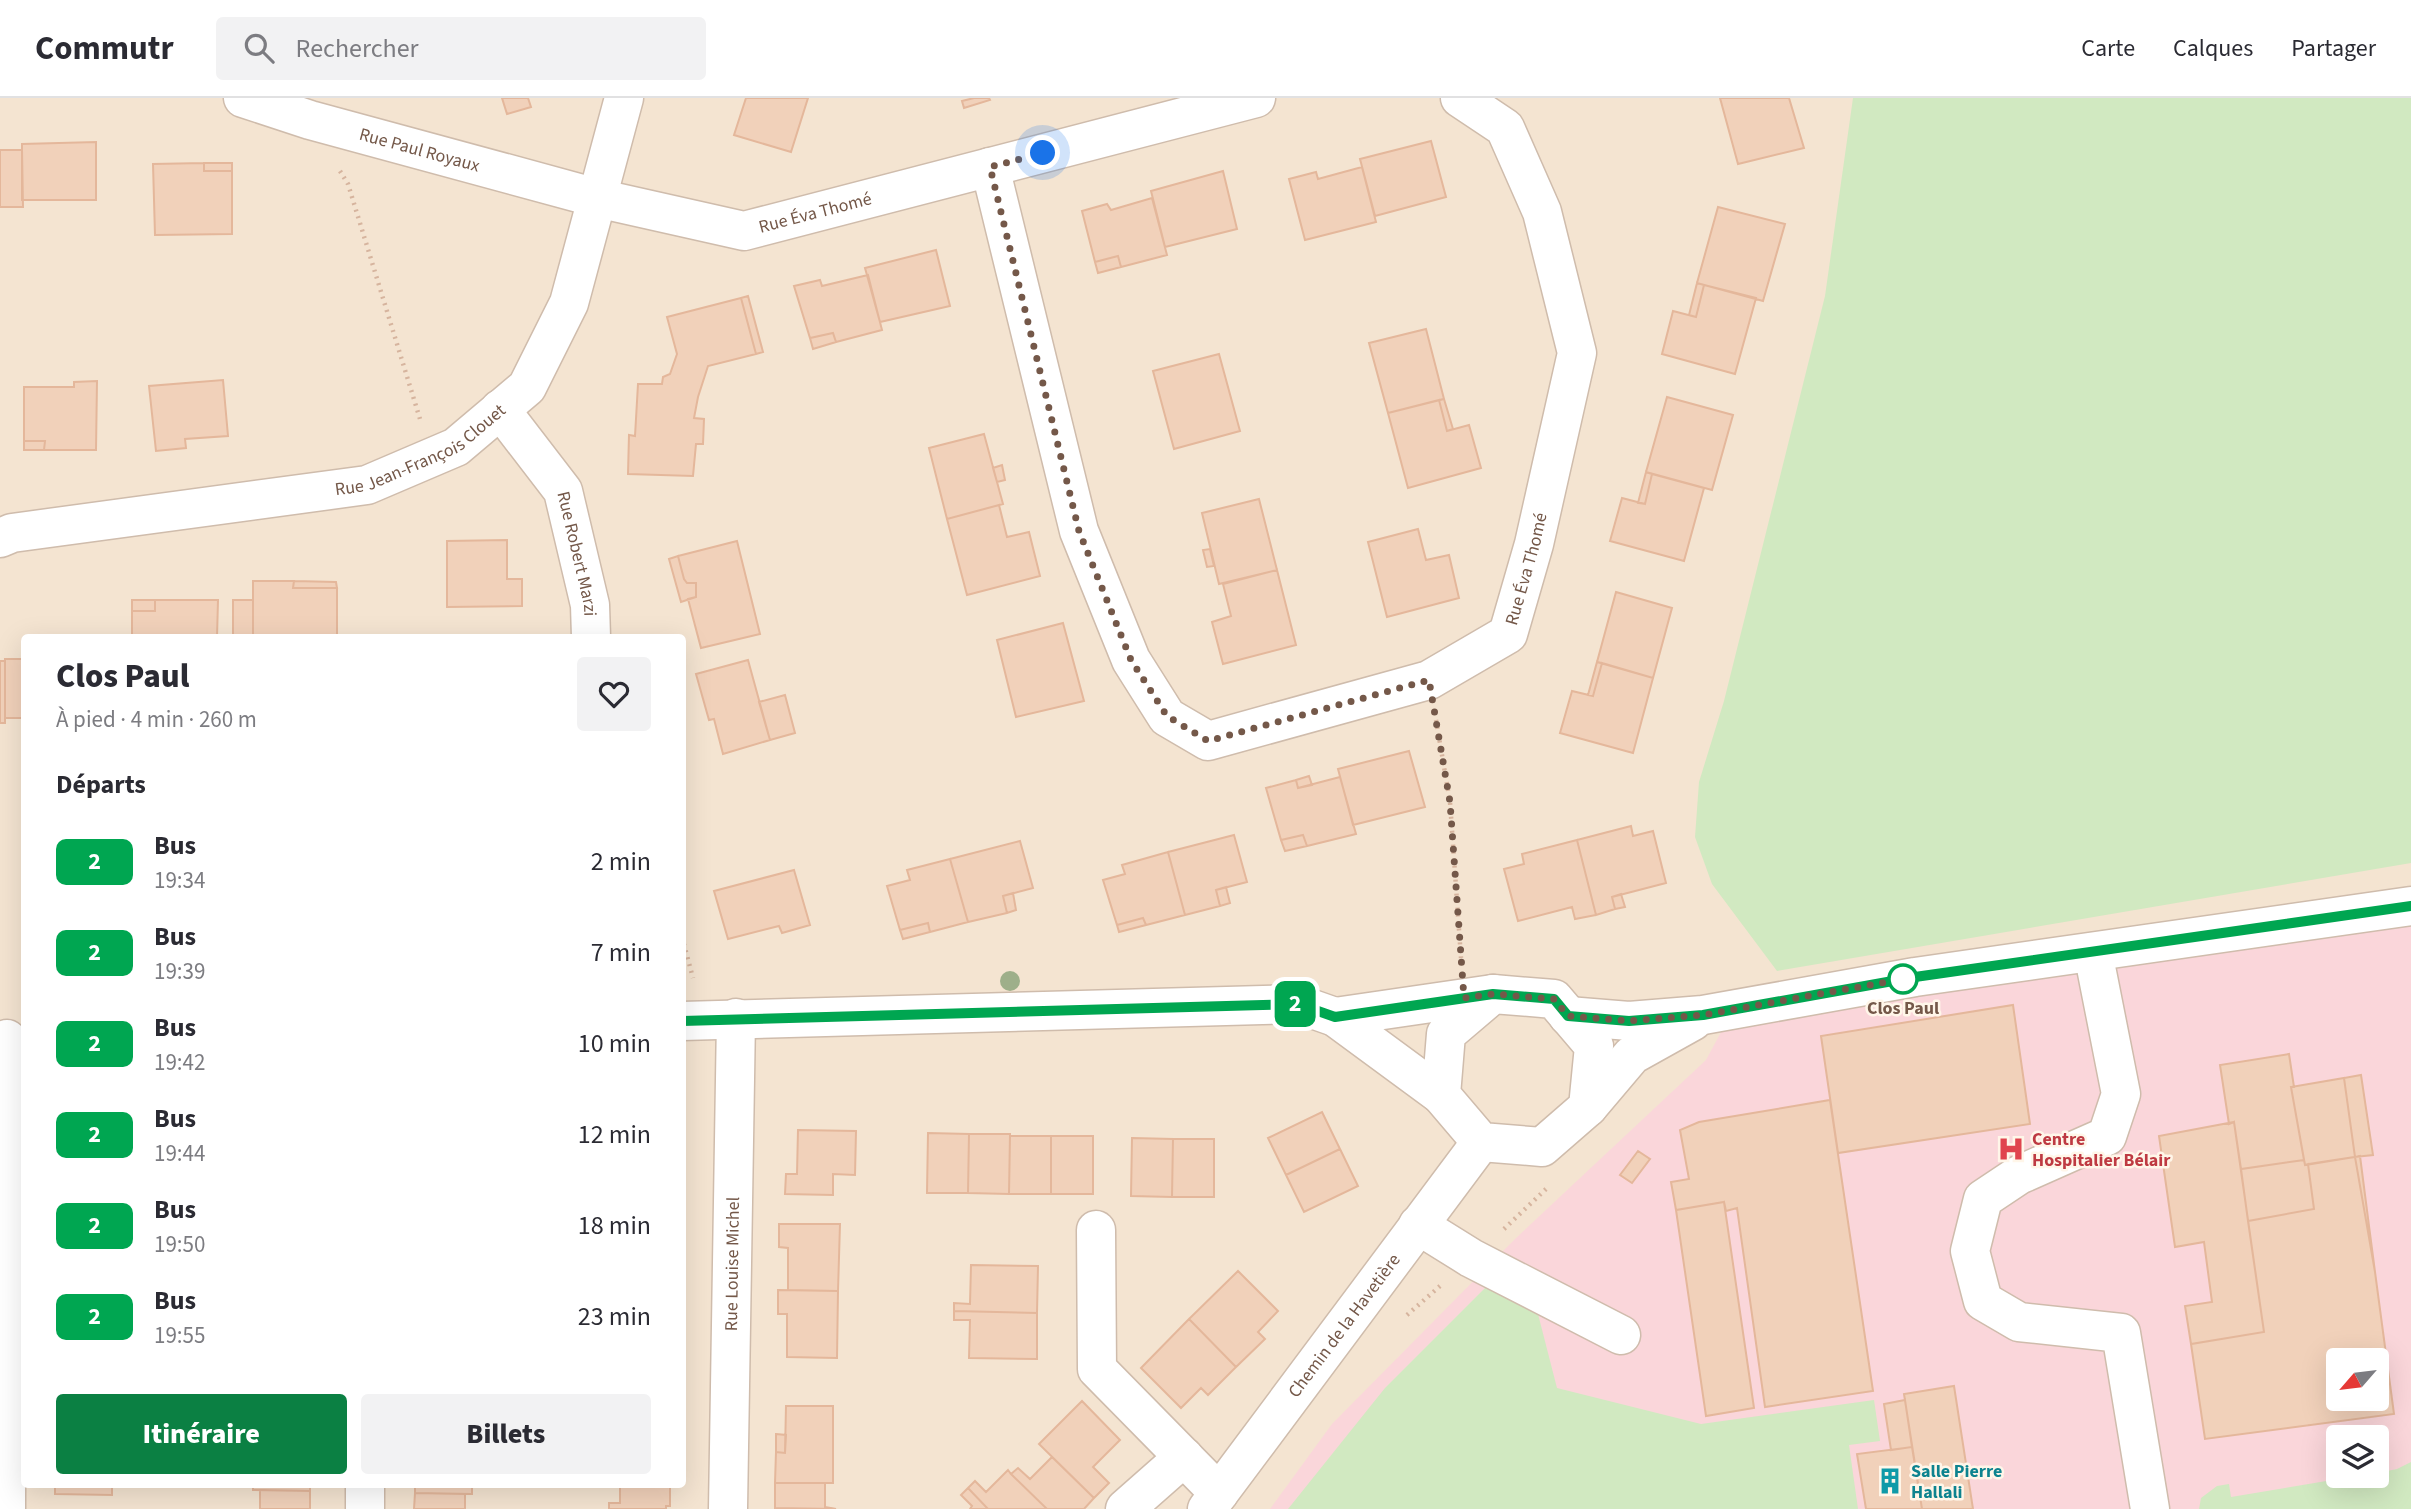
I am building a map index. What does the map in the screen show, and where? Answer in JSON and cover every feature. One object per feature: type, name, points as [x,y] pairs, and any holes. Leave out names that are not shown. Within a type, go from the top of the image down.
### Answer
[{"type":"street","name":"Rue Paul Royaux","points":[[243,98],[310,120],[597,198]]},
{"type":"street","name":"Rue Jean-François Clouet","points":[[0,538],[12,533],[367,485],[456,447],[527,387],[569,303],[624,98]]},
{"type":"street","name":"Rue Éva Thomé","points":[[597,198],[744,231],[1256,98]]},
{"type":"street","name":"Rue Éva Thomé","points":[[990,167],[1079,531],[1131,660],[1167,716],[1208,741],[1429,680],[1508,634],[1534,544],[1577,353],[1542,212],[1505,128],[1460,98]]},
{"type":"street","name":"Rue Robert Marzi","points":[[500,410],[564,491],[590,604],[591,634]]},
{"type":"street","points":[[1568,1016],[1629,1021],[1703,1015],[1915,977],[2411,906]]},
{"type":"street","points":[[2092,952],[2121,1094],[2108,1136],[2019,1175],[1983,1199],[1970,1251],[1983,1301],[2019,1322],[2121,1333],[2150,1509]]},
{"type":"street","points":[[1441,1095],[1446,1034],[1478,996]]},
{"type":"street","points":[[1335,1017],[1478,996],[1554,999],[1594,1046],[1588,1107]]},
{"type":"street","points":[[686,1021],[1298,1004],[1335,1017],[1441,1095],[1481,1142],[1542,1147],[1588,1107],[1632,1055],[1703,1015]]},
{"type":"street","name":"Rue Louise Michel","points":[[728,1509],[736,1018]]},
{"type":"street","points":[[6,1509],[11,1039]]},
{"type":"street","name":"Chemin de la Havetière","points":[[1213,1501],[1481,1142]]},
{"type":"street","points":[[1418,1226],[1471,1258],[1621,1335]]},
{"type":"street","points":[[1096,1230],[1097,1369],[1184,1457],[1213,1501]]},
{"type":"street","points":[[1125,1509],[1184,1457]]},
{"type":"street","points":[[365,1488],[365,1509]]},
{"type":"path","points":[[310,120],[348,184],[432,458]]},
{"type":"path","points":[[1429,680],[1478,996]]},
{"type":"path","points":[[1400,1321],[1548,1188]]},
{"type":"shaded area","points":[[0,98],[2411,98],[2411,1509],[0,1509]]},
{"type":"shaded area","name":"Centre Hospitalier Bélair","points":[[2411,897],[2411,1509],[1270,1509],[1332,1424],[1515,1239],[1706,1060],[1733,1010]]},
{"type":"green space","points":[[1853,98],[2411,98],[2411,863],[1777,971],[1712,884],[1695,837],[1699,782],[1724,701],[1825,296]]},
{"type":"green space","points":[[1488,1285],[1538,1314],[1557,1388],[1701,1424],[1874,1400],[1880,1441],[1849,1445],[1858,1509],[1288,1509],[1385,1388]]},
{"type":"green space","points":[[2411,1462],[2411,1509],[2199,1509],[2201,1498],[2217,1486],[2229,1484],[2231,1497],[2326,1481],[2326,1488],[2389,1488],[2389,1471]]},
{"type":"building","points":[[502,98],[528,98],[531,107],[507,114]]},
{"type":"building","points":[[746,98],[808,98],[791,152],[734,135]]},
{"type":"building","points":[[974,98],[990,100],[964,108],[962,101]]},
{"type":"building","points":[[1720,98],[1789,98],[1804,148],[1738,164]]},
{"type":"building","points":[[1431,141],[1446,197],[1375,216],[1360,159]]},
{"type":"building","points":[[96,142],[96,200],[22,200],[22,144]]},
{"type":"building","points":[[0,150],[22,150],[23,207],[0,207]]},
{"type":"building","points":[[204,163],[232,163],[232,171],[204,171]]},
{"type":"building","points":[[204,163],[204,171],[232,171],[232,234],[155,235],[153,164]]},
{"type":"building","points":[[1362,167],[1376,222],[1305,240],[1289,179],[1316,172],[1318,179]]},
{"type":"building","points":[[1223,171],[1237,229],[1165,247],[1151,191]]},
{"type":"building","points":[[1152,198],[1167,255],[1121,267],[1118,256],[1095,262],[1082,211],[1107,204],[1111,210]]},
{"type":"building","points":[[1718,207],[1785,224],[1763,301],[1697,283]]},
{"type":"building","points":[[936,250],[950,306],[880,322],[865,268]]},
{"type":"building","points":[[1118,256],[1121,267],[1098,273],[1095,262]]},
{"type":"building","points":[[868,275],[882,330],[836,342],[833,333],[810,338],[794,286],[820,280],[822,286]]},
{"type":"building","points":[[1697,283],[1704,285],[1696,317],[1689,315]]},
{"type":"building","points":[[1704,285],[1756,298],[1735,374],[1662,354],[1673,311],[1696,317]]},
{"type":"building","points":[[748,296],[763,352],[756,354],[741,298]]},
{"type":"building","points":[[741,298],[756,354],[708,366],[694,418],[704,419],[703,444],[696,444],[693,476],[628,474],[629,435],[635,436],[638,384],[662,384],[663,377],[670,374],[677,354],[667,317]]},
{"type":"building","points":[[1426,329],[1444,399],[1388,413],[1369,343]]},
{"type":"building","points":[[833,333],[836,342],[813,349],[810,338]]},
{"type":"building","points":[[1219,354],[1240,431],[1174,449],[1153,371]]},
{"type":"building","points":[[223,380],[228,436],[185,439],[186,448],[156,451],[149,386]]},
{"type":"building","points":[[97,381],[96,450],[44,450],[45,441],[24,441],[24,387],[74,387],[74,382]]},
{"type":"building","points":[[1667,397],[1733,415],[1712,490],[1646,472]]},
{"type":"building","points":[[1444,399],[1453,429],[1447,431],[1439,400]]},
{"type":"building","points":[[1439,400],[1447,431],[1469,425],[1481,468],[1408,488],[1388,413]]},
{"type":"building","points":[[984,434],[1003,504],[947,519],[929,448]]},
{"type":"building","points":[[24,441],[45,441],[44,450],[24,450]]},
{"type":"building","points":[[1002,465],[1005,480],[997,482],[993,468]]},
{"type":"building","points":[[1646,472],[1652,474],[1645,504],[1638,503]]},
{"type":"building","points":[[1652,474],[1704,488],[1684,561],[1610,541],[1622,498],[1645,504]]},
{"type":"building","points":[[1259,499],[1277,570],[1219,584],[1202,513]]},
{"type":"building","points":[[999,505],[1007,537],[1029,532],[1040,576],[967,595],[947,519]]},
{"type":"building","points":[[1418,529],[1426,560],[1449,555],[1459,598],[1387,617],[1368,542]]},
{"type":"building","points":[[507,540],[507,579],[522,579],[522,606],[447,607],[447,541]]},
{"type":"building","points":[[737,541],[760,634],[701,648],[688,599],[696,597],[696,583],[687,583],[684,579],[678,556]]},
{"type":"building","points":[[1210,549],[1214,566],[1207,567],[1203,550]]},
{"type":"building","points":[[678,556],[684,579],[687,583],[696,583],[696,597],[681,602],[669,559]]},
{"type":"building","points":[[1277,570],[1296,645],[1223,664],[1212,622],[1231,616],[1223,584]]},
{"type":"building","points":[[253,581],[294,581],[293,588],[337,588],[337,634],[253,634]]},
{"type":"building","points":[[294,581],[336,582],[337,588],[293,588]]},
{"type":"building","points":[[1616,592],[1672,608],[1653,678],[1597,662]]},
{"type":"building","points":[[132,600],[155,600],[155,611],[132,611]]},
{"type":"building","points":[[155,600],[218,600],[217,634],[132,634],[132,611],[155,611]]},
{"type":"building","points":[[233,600],[253,600],[253,634],[233,634]]},
{"type":"building","points":[[1063,623],[1084,701],[1016,717],[997,640]]},
{"type":"building","points":[[5,659],[21,659],[21,718],[5,718]]},
{"type":"building","points":[[748,660],[770,740],[723,754],[714,719],[709,720],[696,674]]},
{"type":"building","points":[[0,661],[5,661],[5,723],[0,723]]},
{"type":"building","points":[[1597,662],[1602,663],[1593,696],[1588,695]]},
{"type":"building","points":[[1602,663],[1653,678],[1633,753],[1560,733],[1572,691],[1593,696]]},
{"type":"building","points":[[785,695],[795,733],[770,740],[759,702]]},
{"type":"building","points":[[1409,751],[1425,807],[1353,825],[1338,769]]},
{"type":"building","points":[[1309,776],[1312,785],[1298,788],[1296,780]]},
{"type":"building","points":[[1340,777],[1356,834],[1307,846],[1303,835],[1281,840],[1266,788],[1296,780],[1298,788]]},
{"type":"building","points":[[1631,826],[1633,836],[1653,831],[1666,883],[1612,897],[1615,909],[1596,915],[1577,840]]},
{"type":"building","points":[[1234,835],[1247,882],[1216,890],[1220,906],[1185,915],[1168,852]]},
{"type":"building","points":[[1303,835],[1307,846],[1285,851],[1281,840]]},
{"type":"building","points":[[1577,840],[1596,915],[1575,919],[1572,907],[1518,921],[1504,869],[1524,864],[1522,854]]},
{"type":"building","points":[[1020,841],[1033,888],[1003,896],[1007,913],[968,922],[950,859]]},
{"type":"building","points":[[1168,852],[1185,915],[1146,925],[1143,918],[1117,925],[1103,880],[1125,874],[1122,865]]},
{"type":"building","points":[[950,859],[968,922],[930,932],[928,923],[900,930],[887,886],[910,880],[907,870]]},
{"type":"building","points":[[794,870],[810,925],[782,933],[779,926],[728,939],[714,891]]},
{"type":"building","points":[[1226,887],[1230,903],[1220,906],[1216,890]]},
{"type":"building","points":[[1013,893],[1016,910],[1007,913],[1003,896]]},
{"type":"building","points":[[1621,894],[1625,907],[1615,909],[1612,897]]},
{"type":"building","points":[[1143,918],[1146,925],[1119,932],[1117,925]]},
{"type":"building","points":[[928,923],[930,932],[903,939],[900,930]]},
{"type":"building","points":[[2013,1005],[2030,1124],[1838,1153],[1821,1036]]},
{"type":"building","points":[[2289,1054],[2294,1087],[2291,1087],[2304,1160],[2241,1169],[2234,1122],[2229,1124],[2220,1065]]},
{"type":"building","points":[[2361,1075],[2373,1155],[2355,1157],[2344,1078]]},
{"type":"building","points":[[2344,1078],[2355,1157],[2305,1165],[2291,1087]]},
{"type":"building","points":[[1830,1100],[1873,1391],[1765,1407],[1737,1208],[1726,1211],[1724,1202],[1676,1210],[1671,1182],[1689,1179],[1680,1130],[1699,1122]]},
{"type":"building","points":[[1322,1112],[1340,1149],[1286,1175],[1268,1138]]},
{"type":"building","points":[[2234,1122],[2264,1332],[2191,1344],[2185,1306],[2212,1302],[2204,1242],[2175,1247],[2159,1136]]},
{"type":"building","points":[[798,1130],[856,1131],[855,1175],[833,1174],[833,1195],[785,1194],[786,1174],[797,1174]]},
{"type":"building","points":[[928,1133],[969,1134],[968,1193],[927,1193]]},
{"type":"building","points":[[969,1134],[1010,1134],[1009,1194],[968,1193]]},
{"type":"building","points":[[1010,1136],[1051,1136],[1051,1194],[1009,1194]]},
{"type":"building","points":[[1051,1136],[1093,1136],[1093,1194],[1051,1194]]},
{"type":"building","points":[[1132,1138],[1173,1139],[1172,1197],[1131,1196]]},
{"type":"building","points":[[1173,1139],[1214,1139],[1214,1197],[1172,1197]]},
{"type":"building","points":[[1340,1149],[1358,1186],[1304,1212],[1286,1175]]},
{"type":"building","points":[[1638,1151],[1650,1159],[1632,1183],[1620,1175]]},
{"type":"building","points":[[2360,1156],[2369,1226],[2375,1272],[2355,1157]]},
{"type":"building","points":[[2355,1157],[2385,1348],[2326,1348],[2326,1411],[2389,1411],[2389,1377],[2394,1414],[2205,1439],[2191,1344],[2264,1332],[2248,1221],[2314,1209],[2308,1164]]},
{"type":"building","points":[[2304,1160],[2305,1165],[2308,1164],[2314,1209],[2248,1221],[2241,1169]]},
{"type":"building","points":[[1724,1202],[1754,1408],[1706,1416],[1676,1210]]},
{"type":"building","points":[[779,1224],[840,1224],[838,1291],[788,1290],[788,1248],[779,1247]]},
{"type":"building","points":[[971,1265],[1038,1266],[1037,1313],[954,1311],[954,1303],[970,1304]]},
{"type":"building","points":[[1238,1271],[1278,1311],[1258,1332],[1265,1339],[1236,1367],[1189,1319]]},
{"type":"building","points":[[778,1290],[838,1291],[837,1358],[787,1357],[787,1314],[778,1314]]},
{"type":"building","points":[[954,1311],[1037,1313],[1037,1359],[969,1358],[970,1320],[954,1320]]},
{"type":"building","points":[[1189,1319],[1236,1367],[1208,1395],[1201,1388],[1181,1408],[1141,1368]]},
{"type":"building","points":[[1954,1386],[1973,1509],[1922,1509],[1904,1394]]},
{"type":"building","points":[[1905,1400],[1912,1447],[1891,1450],[1884,1404]]},
{"type":"building","points":[[1082,1401],[1120,1440],[1093,1467],[1109,1483],[1094,1498],[1039,1444]]},
{"type":"building","points":[[786,1406],[833,1406],[833,1483],[775,1483],[776,1452],[785,1453]]},
{"type":"building","points":[[776,1434],[786,1435],[785,1453],[776,1452]]},
{"type":"building","name":"Salle Pierre Hallali","points":[[1912,1447],[1922,1509],[1866,1509],[1857,1454]]},
{"type":"building","points":[[1052,1457],[1094,1498],[1084,1509],[1047,1509],[1011,1474],[1018,1468],[1030,1479]]},
{"type":"building","points":[[1008,1470],[1047,1509],[988,1509],[968,1488],[975,1481],[986,1492]]},
{"type":"building","points":[[775,1483],[825,1483],[825,1507],[836,1509],[775,1508]]},
{"type":"building","points":[[55,1488],[112,1488],[112,1495],[55,1494]]},
{"type":"building","points":[[253,1488],[310,1488],[310,1491]]},
{"type":"building","points":[[415,1488],[472,1488],[472,1494],[415,1493]]},
{"type":"building","points":[[620,1488],[670,1488],[670,1506],[666,1506],[666,1509],[609,1509],[609,1503],[620,1503]]},
{"type":"building","points":[[968,1488],[988,1509],[970,1509],[972,1506],[961,1495]]},
{"type":"building","points":[[260,1490],[310,1491],[310,1509],[260,1509]]},
{"type":"building","points":[[415,1493],[465,1494],[465,1509],[414,1509]]},
{"type":"bus line","name":"2","points":[[686,1021],[783,1016],[1298,1004],[1335,1017],[1493,994],[1554,999],[1568,1016],[1629,1021],[1703,1015],[1915,977],[2411,906]]},
{"type":"place","name":"Clos Paul","points":[[1903,979]]},
{"type":"place","name":"Centre Hospitalier Bélair","points":[[2011,1149]]},
{"type":"place","name":"Salle Pierre Hallali","points":[[1890,1481]]},
{"type":"route","points":[[1043,153],[990,167],[1079,531],[1131,660],[1167,716],[1208,741],[1429,680],[1450,802],[1464,998],[1493,994],[1554,999],[1568,1016],[1629,1021],[1703,1015],[1903,979]]}]
